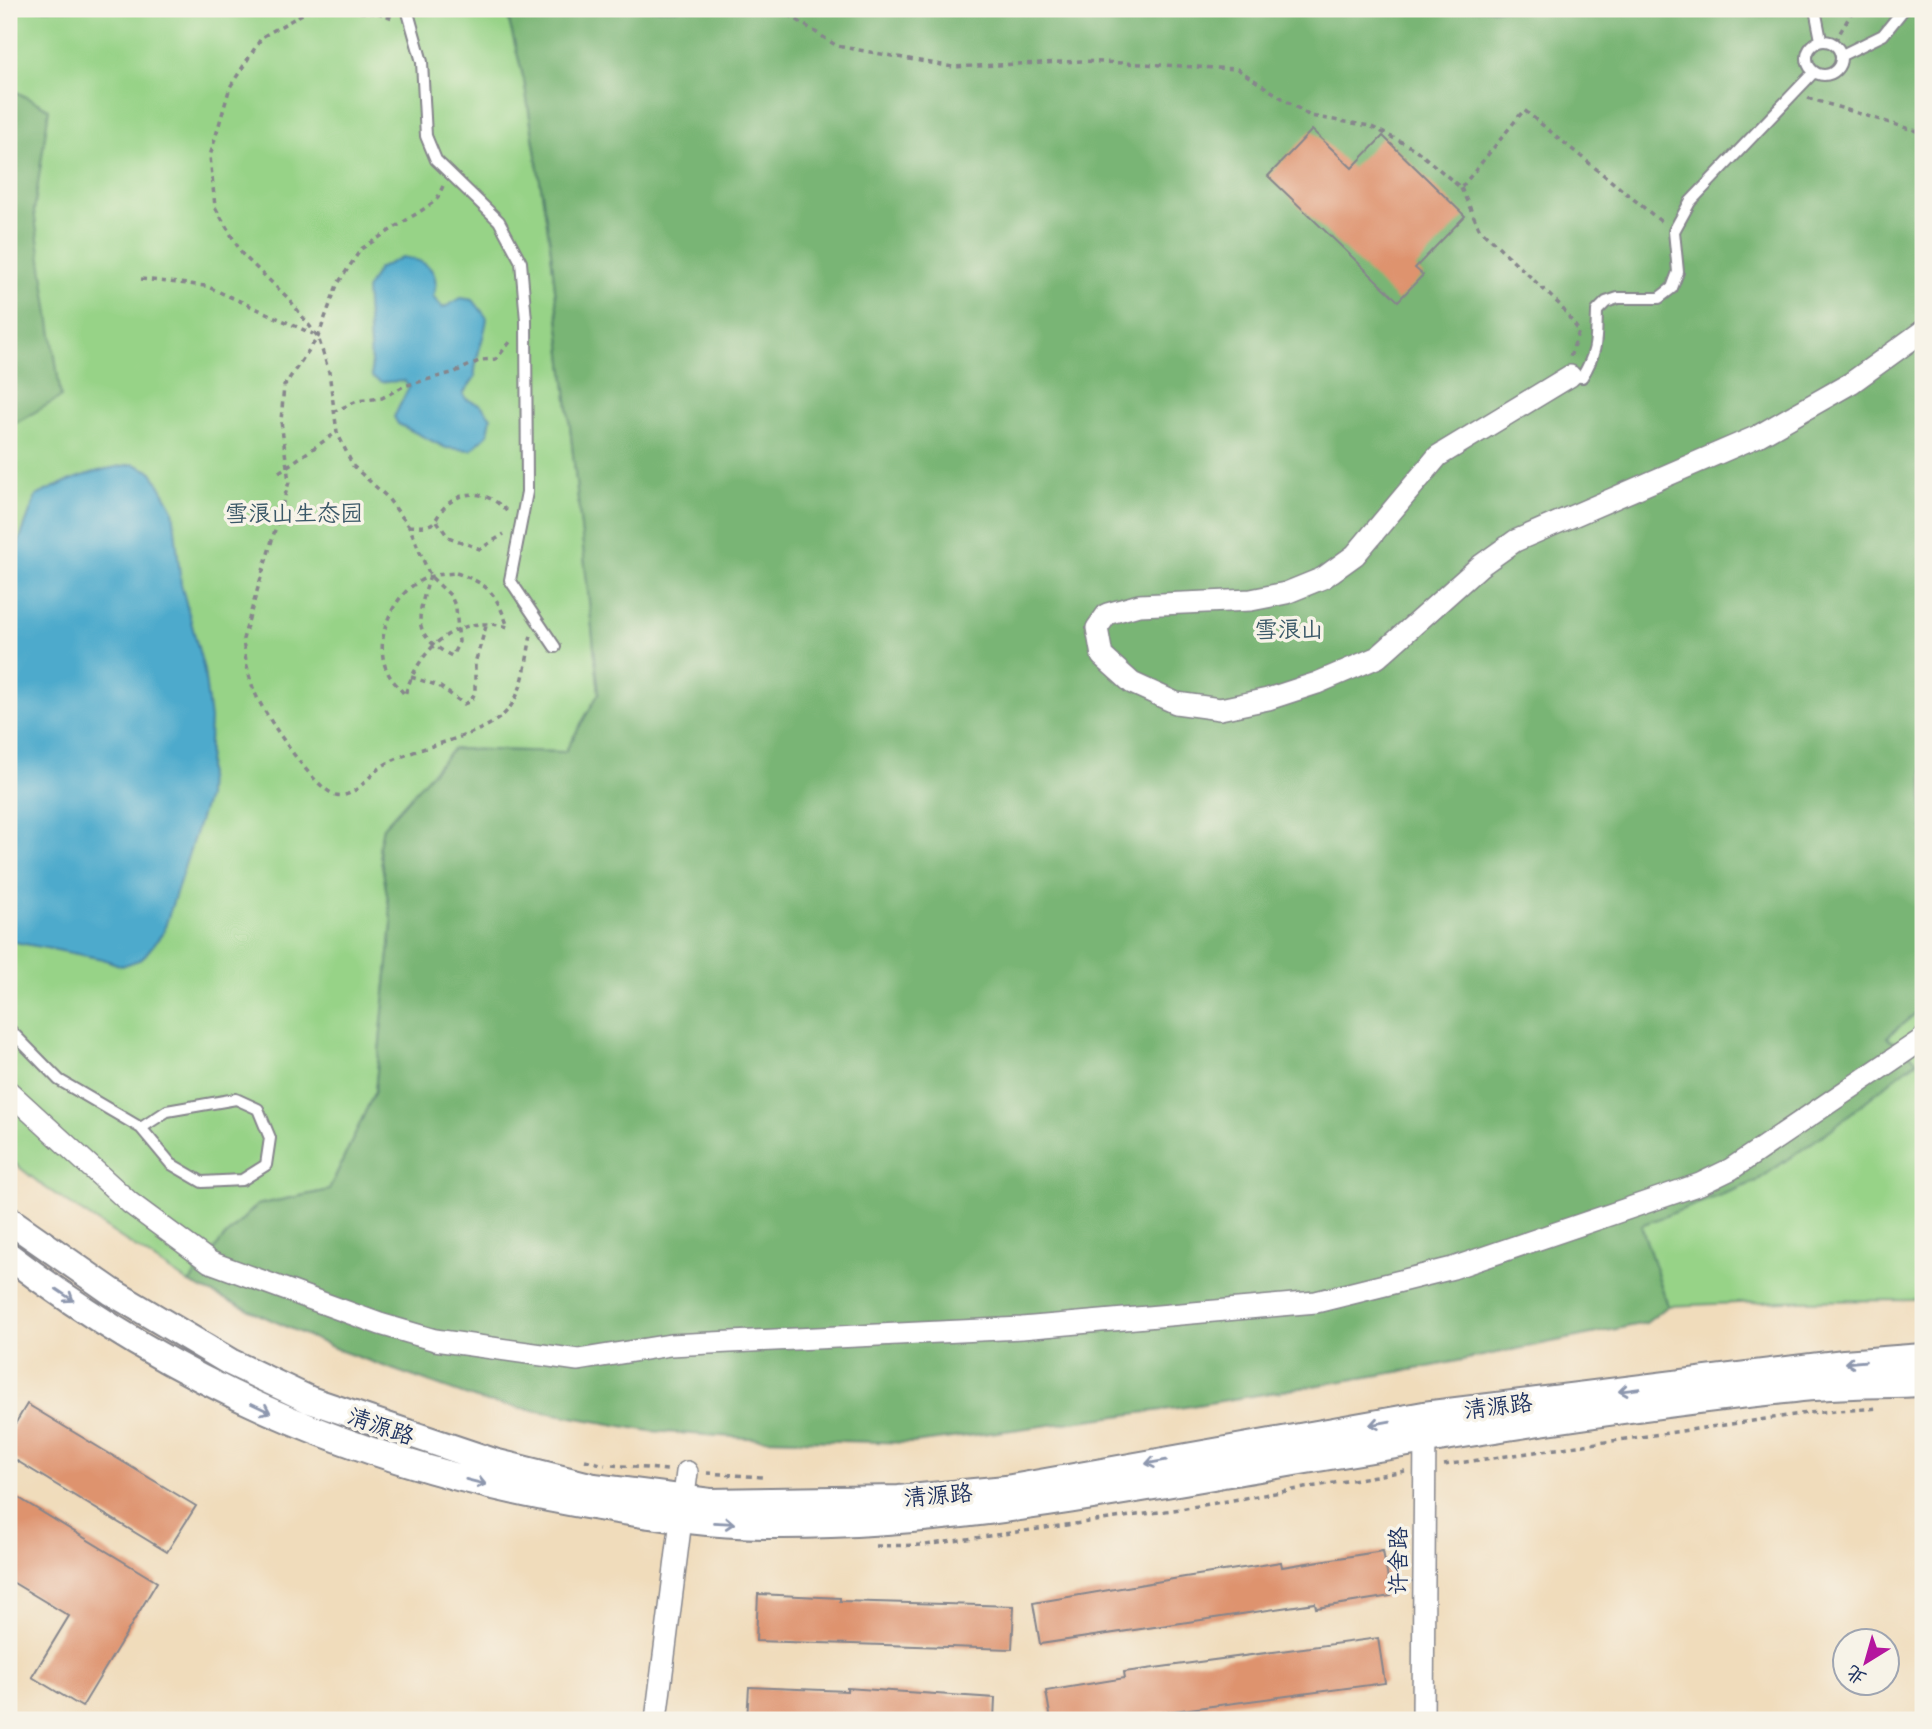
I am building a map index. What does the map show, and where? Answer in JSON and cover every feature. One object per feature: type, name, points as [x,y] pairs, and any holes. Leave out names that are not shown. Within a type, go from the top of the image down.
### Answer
[{"type":"street","points":[[1569,368],[1438,456],[1355,555],[1322,578],[1286,593],[1251,600],[1139,605],[1107,614],[1097,628],[1102,656],[1132,682],[1176,703],[1220,709],[1268,699],[1317,683],[1378,657],[1480,566],[1516,541],[1758,436],[1851,383],[1923,331]]},
{"type":"street","points":[[9,1092],[130,1203],[210,1262],[380,1324],[435,1339],[578,1360],[670,1345],[1022,1328],[1317,1302],[1453,1268],[1700,1184],[1731,1169],[1923,1039]]},
{"type":"street","name":"清源路","points":[[9,1220],[112,1292],[230,1362],[310,1400],[494,1462],[684,1510]]},
{"type":"street","name":"清源路","points":[[9,1256],[128,1338],[223,1390],[307,1430],[387,1458],[474,1482],[684,1510],[710,1502],[899,1499],[1006,1489],[1424,1420],[1844,1363],[1923,1357]]},
{"type":"street","name":"清源路","points":[[1424,1420],[1797,1388],[1923,1383]]},
{"type":"street","name":"许舍路","points":[[1423,1720],[1424,1420]]},
{"type":"street","points":[[656,1720],[687,1472]]},
{"type":"lane","points":[[407,9],[422,62],[426,136],[436,160],[499,221],[521,262],[526,320],[527,492],[510,580],[555,647]]},
{"type":"lane","points":[[1815,9],[1821,40]]},
{"type":"lane","points":[[1842,55],[1883,35],[1904,9]]},
{"type":"lane","points":[[1821,40],[1834,43],[1842,55],[1839,69],[1827,76],[1813,73],[1806,61],[1809,48],[1821,40]]},
{"type":"lane","points":[[1569,368],[1582,377],[1593,358],[1598,342],[1597,311],[1606,302],[1618,298],[1659,298],[1672,288],[1678,272],[1674,231],[1690,202],[1796,94],[1813,73]]},
{"type":"lane","points":[[9,1029],[59,1080],[141,1128],[171,1164],[202,1182],[242,1180],[266,1165],[270,1138],[258,1109],[236,1098],[167,1111],[141,1128]]},
{"type":"path","points":[[311,9],[262,37],[230,88],[211,156],[215,206],[242,254],[289,299],[317,337],[329,372],[337,432],[353,466],[386,496],[409,526],[430,576],[450,596],[460,627],[459,642],[452,656],[433,646],[420,629],[419,614],[430,576]]},
{"type":"path","points":[[330,9],[376,13]]},
{"type":"path","points":[[368,9],[413,24]]},
{"type":"path","points":[[780,9],[837,46],[953,67],[1084,61],[1237,69],[1310,116],[1370,126],[1415,149],[1461,188],[1479,228],[1560,305],[1579,331],[1569,368]]},
{"type":"path","points":[[1834,43],[1854,9]]},
{"type":"path","points":[[1796,94],[1923,133]]},
{"type":"path","points":[[1461,188],[1524,110],[1674,231]]},
{"type":"path","points":[[450,172],[437,199],[360,249],[337,285],[317,337],[284,386],[281,400],[289,482],[243,639],[258,700],[318,784],[338,795],[352,793],[381,767],[478,729],[503,715],[521,687],[534,619]]},
{"type":"path","points":[[141,279],[206,286],[305,328],[317,337]]},
{"type":"path","points":[[333,412],[357,401],[382,398],[404,386],[455,372],[481,360],[496,359],[526,320]]},
{"type":"path","points":[[279,472],[337,432]]},
{"type":"path","points":[[409,526],[425,527],[437,521],[449,503],[473,494],[487,495],[519,525],[480,549],[447,537],[437,521]]},
{"type":"path","points":[[456,573],[480,581],[498,599],[508,627],[486,623],[460,627],[443,635],[420,660],[405,695],[387,673],[382,648],[386,623],[399,598],[430,576],[456,573]]},
{"type":"path","points":[[411,677],[439,686],[464,704],[471,701],[475,663],[486,623]]},
{"type":"path","name":"清源路","points":[[869,1546],[925,1545],[1113,1519],[1425,1467],[1808,1413],[1885,1408]]},
{"type":"path","points":[[580,1459],[605,1465],[764,1477]]},
{"type":"green space","name":"雪浪山生态园","points":[[9,9],[506,9],[524,80],[550,243],[599,693],[565,752],[453,749],[379,847],[392,924],[375,1091],[329,1190],[257,1205],[222,1240],[189,1283],[43,1186],[9,1159]]},
{"type":"green space","name":"雪浪山","points":[[506,9],[1923,9],[1923,1007],[1887,1037],[1917,1060],[1830,1130],[1755,1182],[1641,1225],[1668,1306],[1646,1323],[1428,1367],[1185,1407],[914,1443],[762,1439],[650,1431],[482,1401],[341,1351],[189,1283],[222,1240],[257,1205],[329,1190],[375,1091],[392,924],[379,847],[383,827],[453,749],[565,752],[599,693],[550,243],[524,80]]},
{"type":"green space","points":[[9,88],[49,109],[34,211],[61,397],[9,427]]},
{"type":"green space","points":[[1923,1007],[1923,1300],[1784,1301],[1668,1306],[1640,1225],[1755,1182],[1917,1061],[1887,1037]]},
{"type":"water","points":[[402,257],[418,261],[430,268],[435,280],[433,297],[443,308],[461,298],[473,300],[487,318],[475,377],[463,394],[466,399],[481,405],[491,417],[488,434],[471,450],[446,448],[398,424],[394,417],[409,387],[405,381],[381,382],[372,377],[366,290],[378,269]]},
{"type":"water","points":[[134,464],[152,472],[173,509],[181,584],[204,670],[210,719],[207,797],[163,933],[142,959],[122,966],[103,959],[9,941],[9,568],[36,496],[83,476]]},
{"type":"building","points":[[1312,130],[1352,168],[1383,136],[1465,216],[1415,268],[1423,275],[1398,301],[1268,176]]},
{"type":"building","points":[[27,1404],[196,1506],[167,1552],[9,1456],[9,1434]]},
{"type":"building","points":[[9,1492],[157,1582],[82,1707],[32,1677],[69,1616],[9,1580]]},
{"type":"building","points":[[1383,1551],[1391,1596],[1316,1608],[1315,1603],[1040,1644],[1033,1603],[1281,1562],[1282,1567]]},
{"type":"building","points":[[758,1594],[840,1598],[840,1601],[1014,1606],[1012,1649],[756,1641]]},
{"type":"building","points":[[1378,1638],[1385,1683],[1106,1720],[1051,1720],[1046,1691],[1125,1678],[1124,1672]]},
{"type":"building","points":[[749,1687],[847,1691],[847,1688],[995,1698],[994,1720],[747,1720]]}]
